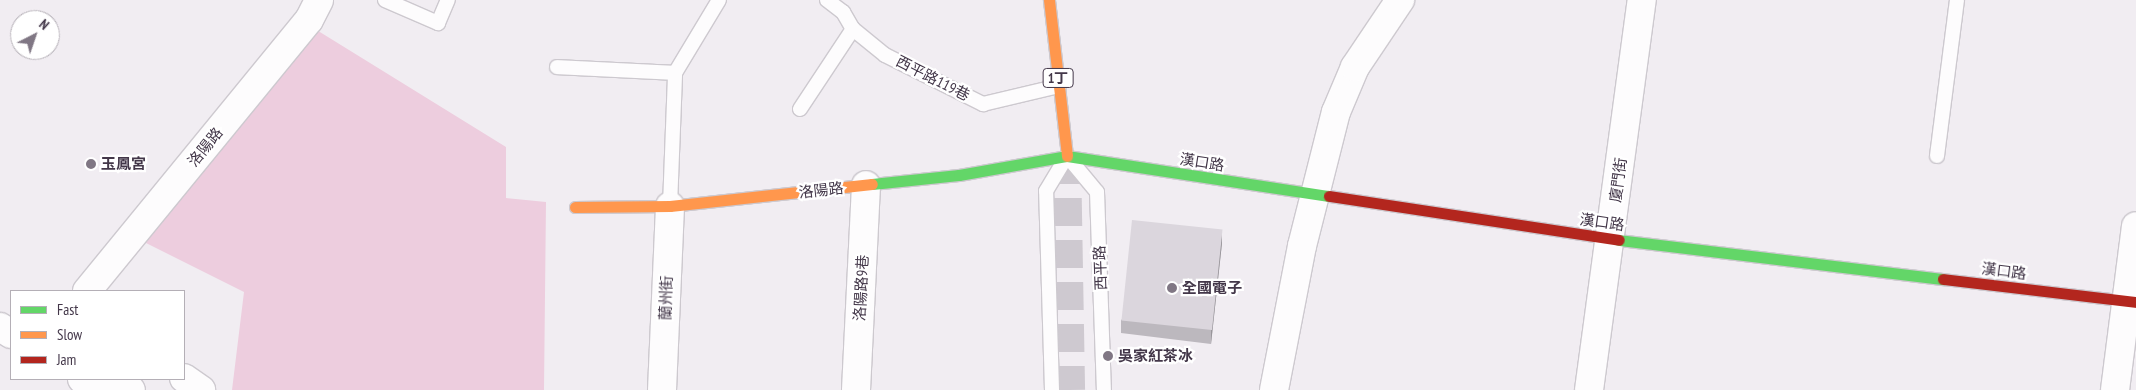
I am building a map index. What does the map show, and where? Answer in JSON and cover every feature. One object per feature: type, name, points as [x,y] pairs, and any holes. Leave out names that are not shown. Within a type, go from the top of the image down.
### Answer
[{"type":"street","name":"洛陽路","points":[[88,290],[309,20],[319,0]]},
{"type":"street","name":"1丁","points":[[1049,0],[1067,156]]},
{"type":"street","points":[[1274,390],[1302,246],[1340,103],[1355,67],[1400,0]]},
{"type":"street","name":"廈門街","points":[[1589,390],[1642,0]]},
{"type":"street","name":"洛陽路","points":[[574,207],[670,206],[959,175],[1067,156]]},
{"type":"street","name":"漢口路","points":[[1067,156],[1611,239],[2132,301]]},
{"type":"street","name":"洛陽路9巷","points":[[856,390],[866,185]]},
{"type":"street","name":"蘭州街","points":[[662,390],[670,206]]},
{"type":"street","points":[[2115,390],[2132,301],[2136,226]]},
{"type":"street","points":[[185,379],[201,390]]},
{"type":"street","points":[[86,380],[131,390]]},
{"type":"lane","points":[[385,0],[438,23],[448,0]]},
{"type":"lane","points":[[670,206],[675,73],[719,0]]},
{"type":"lane","name":"西平路119巷","points":[[827,0],[843,12],[853,29],[885,54],[984,104],[1059,86]]},
{"type":"lane","points":[[1936,156],[1957,0]]},
{"type":"lane","points":[[800,109],[853,29]]},
{"type":"lane","points":[[557,67],[675,73]]},
{"type":"lane","points":[[1052,390],[1046,191],[1067,156]]},
{"type":"lane","name":"西平路","points":[[1067,156],[1097,192],[1104,390]]},
{"type":"shaded area","points":[[315,29],[506,147],[506,198],[546,202],[544,390],[232,390],[244,292],[144,242]]},
{"type":"building","name":"全國電子","points":[[1132,220],[1223,230],[1212,330],[1121,320]]},
{"type":"tunnel","points":[[1067,156],[1071,390]]},
{"type":"traffic: fast","points":[[872,184],[959,175],[1067,156],[1329,196]]},
{"type":"traffic: fast","points":[[1619,240],[1943,279]]},
{"type":"traffic: slow","points":[[1049,0],[1067,156]]},
{"type":"traffic: slow","points":[[575,207],[670,206],[872,184]]},
{"type":"traffic: jam","points":[[1329,196],[1619,240]]},
{"type":"traffic: jam","points":[[1943,279],[2136,302]]},
{"type":"place","name":"玉鳳宮","points":[[91,164]]},
{"type":"place","name":"全國電子","points":[[1172,288]]},
{"type":"place","name":"吳家紅茶冰","points":[[1108,356]]}]
